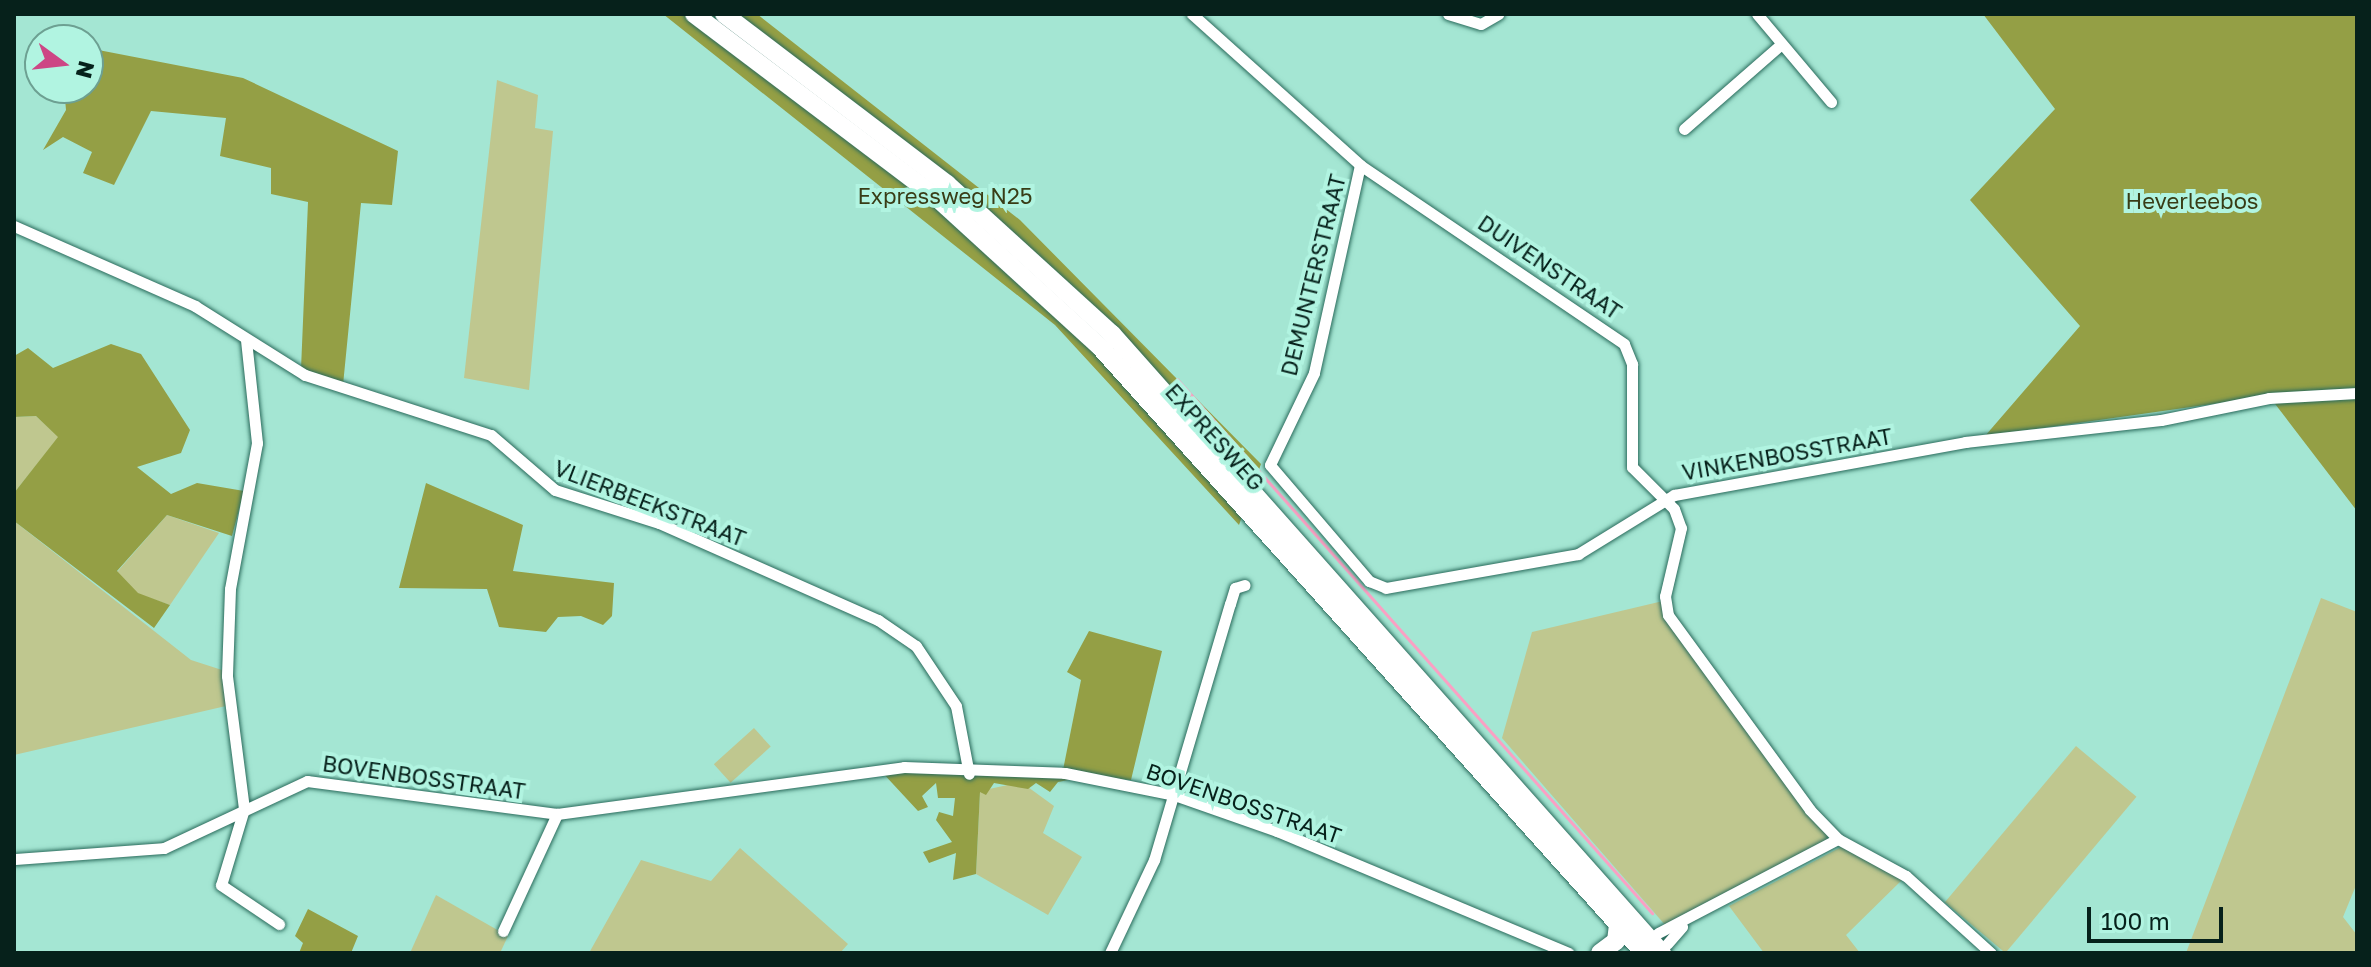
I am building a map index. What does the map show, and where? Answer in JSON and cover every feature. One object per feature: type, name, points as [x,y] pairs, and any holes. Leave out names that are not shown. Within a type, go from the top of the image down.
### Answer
[{"type":"highway","name":"EXPRESWEG","points":[[694,14],[937,198],[1081,328],[1644,953]]},
{"type":"highway","name":"EXPRESWEG","points":[[724,14],[947,184],[1112,334],[1659,943]]},
{"type":"highway","points":[[1600,953],[1616,941],[1618,924]]},
{"type":"street","name":"DUIVENSTRAAT","points":[[1192,14],[1360,165],[1615,334],[1632,364],[1632,467],[1664,498],[1681,528],[1665,601],[1668,615],[1838,839],[1906,876],[1991,953]]},
{"type":"street","points":[[1448,14],[1481,24],[1498,14]]},
{"type":"street","points":[[1757,14],[1779,46],[1831,102]]},
{"type":"street","points":[[1684,129],[1779,46]]},
{"type":"street","name":"DEMUNTERSTRAAT","points":[[1279,435],[1314,373],[1360,165]]},
{"type":"street","name":"VLIERBEEKSTRAAT","points":[[14,226],[195,306],[305,375],[491,435],[555,490],[659,523],[898,631],[956,706],[969,774]]},
{"type":"street","points":[[246,340],[257,443],[230,589],[227,676],[244,809],[221,885],[279,924]]},
{"type":"street","name":"VINKENBOSSTRAAT","points":[[1279,435],[1270,465],[1276,474],[1369,581],[1386,588],[1578,554],[1664,498],[1965,442],[2161,420],[2269,398],[2357,393]]},
{"type":"street","points":[[1110,953],[1174,795],[1235,588],[1245,585]]},
{"type":"street","name":"BOVENBOSSTRAAT","points":[[14,859],[164,848],[244,809],[324,781],[557,814],[904,767],[969,774],[1065,773],[1174,795],[1568,953]]},
{"type":"street","points":[[503,931],[557,814]]},
{"type":"street","points":[[1659,943],[1685,924],[1838,839]]},
{"type":"green space","name":"Expressweg N25","points":[[663,14],[757,14],[1020,220],[1261,464],[1239,525],[1055,325]]},
{"type":"green space","name":"Heverleebos","points":[[1983,14],[2357,14],[2357,511],[2269,396],[1985,436],[2080,326],[1970,200],[2055,109]]},
{"type":"green space","points":[[104,51],[243,78],[398,151],[392,205],[361,203],[343,385],[301,369],[308,202],[271,194],[271,168],[220,156],[226,118],[151,111],[114,185],[83,173],[92,152],[63,137],[43,150],[66,110],[65,104],[104,104]]},
{"type":"green space","points":[[497,80],[538,95],[535,128],[553,131],[529,390],[464,378]]},
{"type":"green space","points":[[111,344],[141,354],[190,430],[181,453],[137,467],[171,494],[197,483],[244,491],[232,536],[167,515],[117,571],[138,593],[170,605],[154,628],[14,521],[14,493],[58,437],[36,416],[14,417],[14,356],[28,348],[53,368]]},
{"type":"green space","points":[[36,416],[59,437],[14,493],[14,417]]},
{"type":"green space","points":[[426,483],[523,525],[513,571],[614,583],[612,616],[603,625],[581,616],[558,617],[546,632],[499,627],[487,589],[399,588]]},
{"type":"green space","points":[[167,515],[219,533],[170,605],[138,594],[117,572]]},
{"type":"green space","points":[[14,521],[191,660],[222,670],[226,706],[14,755]]},
{"type":"green space","points":[[2321,598],[2357,612],[2357,883],[2343,917],[2357,935],[2357,953],[2186,953]]},
{"type":"green space","points":[[1663,601],[1828,834],[1827,843],[1666,926],[1502,738],[1532,632]]},
{"type":"green space","points":[[1089,631],[1162,651],[1131,780],[1084,777],[1058,782],[1050,792],[1036,783],[1028,789],[994,783],[986,795],[980,792],[976,874],[953,880],[956,853],[929,863],[923,852],[952,842],[936,820],[939,812],[953,816],[955,798],[938,798],[936,783],[922,796],[928,807],[918,811],[880,770],[1011,777],[1063,770],[1081,680],[1067,672]]},
{"type":"green space","points":[[754,728],[771,747],[731,783],[714,764]]},
{"type":"green space","points":[[2076,746],[2137,797],[2005,953],[1945,902]]},
{"type":"green space","points":[[1021,782],[1054,806],[1043,833],[1082,857],[1048,915],[976,874],[980,791]]},
{"type":"green space","points":[[1843,846],[1904,878],[1846,935],[1860,953],[1764,953],[1729,906]]},
{"type":"green space","points":[[740,848],[848,944],[840,953],[589,953],[641,860],[711,881]]},
{"type":"green space","points":[[436,895],[508,936],[500,953],[410,953]]},
{"type":"green space","points":[[308,909],[358,936],[351,953],[299,953],[303,943],[295,936]]},
{"type":"waterway","points":[[1177,379],[1652,913]]}]
